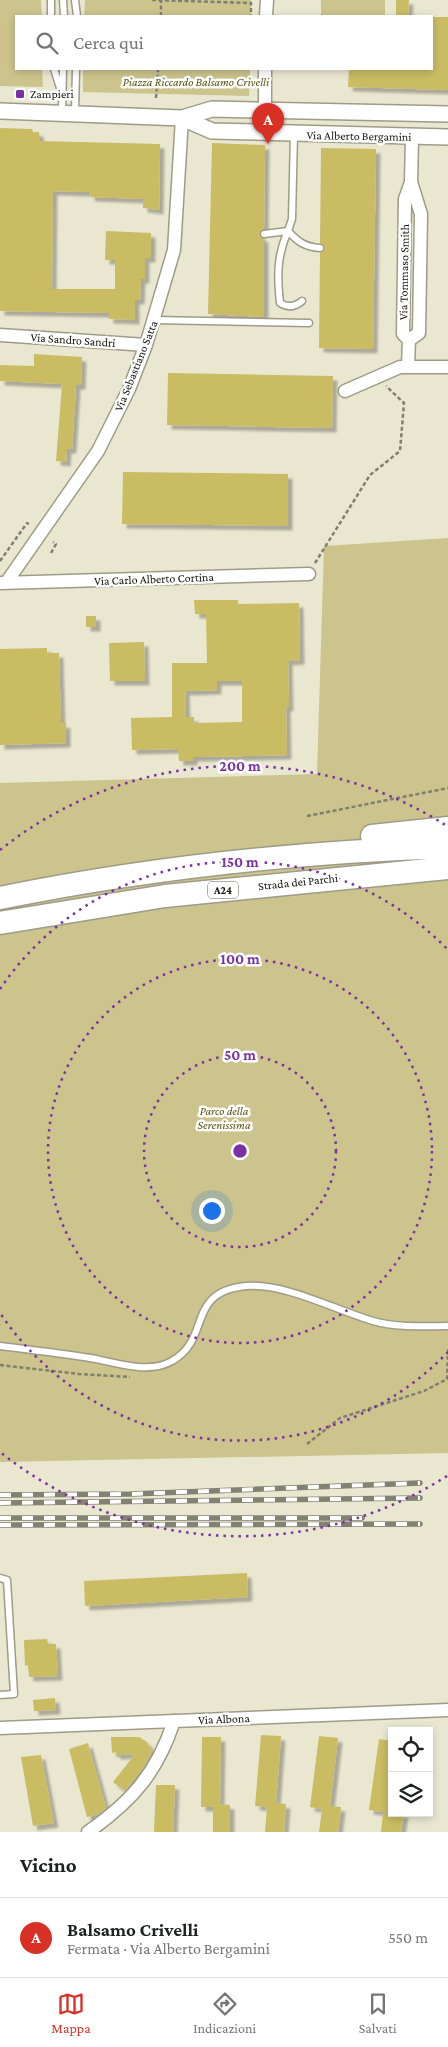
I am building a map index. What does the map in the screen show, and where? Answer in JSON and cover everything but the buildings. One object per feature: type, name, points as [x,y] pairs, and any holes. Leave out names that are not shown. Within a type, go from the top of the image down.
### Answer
[{"type":"highway","points":[[172,869],[271,848],[448,828]]},
{"type":"highway","name":"Strada dei Parchi","points":[[0,898],[172,869],[381,849],[448,847]]},
{"type":"highway","name":"Strada dei Parchi","points":[[0,923],[165,896],[448,868]]},
{"type":"highway","points":[[278,884],[448,884]]},
{"type":"street","points":[[266,15],[267,0]]},
{"type":"street","points":[[0,110],[182,118],[212,110],[265,110],[265,70]]},
{"type":"street","name":"Via Alberto Bergamini","points":[[265,110],[448,114]]},
{"type":"street","name":"Via Alberto Bergamini","points":[[182,118],[212,131],[448,137]]},
{"type":"street","name":"Via Sebastiano Satta","points":[[3,583],[98,451],[129,389],[146,345],[174,250],[182,118]]},
{"type":"street","name":"Via Tommaso Smith","points":[[408,366],[409,340],[403,334],[405,199],[410,182],[412,137]]},
{"type":"street","name":"Via Sandro Sandri","points":[[0,335],[146,345]]},
{"type":"street","points":[[345,390],[400,367],[448,367]]},
{"type":"street","name":"Via Carlo Alberto Cortina","points":[[3,583],[309,574]]},
{"type":"street","name":"Via Albona","points":[[0,1728],[448,1710]]},
{"type":"street","points":[[88,1832],[116,1811],[142,1785],[162,1754],[174,1721]]},
{"type":"lane","points":[[51,0],[51,15]]},
{"type":"lane","points":[[63,0],[64,15]]},
{"type":"lane","points":[[75,0],[77,15]]},
{"type":"lane","points":[[54,70],[68,113]]},
{"type":"lane","points":[[62,94],[63,70]]},
{"type":"lane","points":[[68,113],[76,70]]},
{"type":"lane","points":[[294,134],[292,219],[280,247],[277,267],[280,302],[286,306],[296,306],[302,301]]},
{"type":"lane","points":[[264,234],[288,231]]},
{"type":"lane","points":[[288,231],[297,242],[310,248],[320,248]]},
{"type":"lane","points":[[154,320],[309,323]]},
{"type":"lane","points":[[0,930],[48,914]]},
{"type":"lane","points":[[0,1346],[91,1358],[134,1366],[156,1366],[171,1362],[185,1352],[203,1311],[213,1296],[229,1288],[250,1286],[277,1289],[373,1321],[398,1327],[448,1326]]},
{"type":"lane","points":[[0,1578],[6,1580],[14,1694],[0,1695]]},
{"type":"path","points":[[152,0],[251,4],[251,15]]},
{"type":"path","points":[[160,15],[161,0]]},
{"type":"path","points":[[156,98],[158,70]]},
{"type":"path","points":[[309,574],[324,546],[370,475],[400,451],[404,403],[376,377]]},
{"type":"path","points":[[0,560],[27,523],[29,524]]},
{"type":"path","points":[[51,553],[56,544],[53,542]]},
{"type":"path","points":[[307,816],[448,788]]},
{"type":"path","points":[[307,1444],[340,1418],[424,1391],[447,1380],[448,1349]]},
{"type":"path","points":[[0,1365],[79,1374],[135,1377]]},
{"type":"green space","points":[[0,0],[41,0],[42,15],[15,15],[15,70],[42,70],[43,87],[0,86]]},
{"type":"green space","points":[[85,0],[251,0],[251,15],[84,15]]},
{"type":"green space","points":[[321,0],[385,0],[385,15],[321,15]]},
{"type":"green space","name":"Piazza Riccardo Balsamo Crivelli","points":[[83,70],[250,70],[249,96],[83,92]]},
{"type":"green space","name":"Parco della Serenissima","points":[[448,538],[448,1453],[0,1462],[0,783],[317,774],[324,546]]},
{"type":"railway","points":[[0,1495],[131,1494],[420,1483]]},
{"type":"railway","points":[[0,1503],[420,1498]]},
{"type":"railway","points":[[0,1518],[362,1518]]},
{"type":"railway","points":[[0,1525],[420,1524]]},
{"type":"place","name":"Zampieri","points":[[20,94]]},
{"type":"place","name":"Balsamo Crivelli","points":[[268,144]]}]
